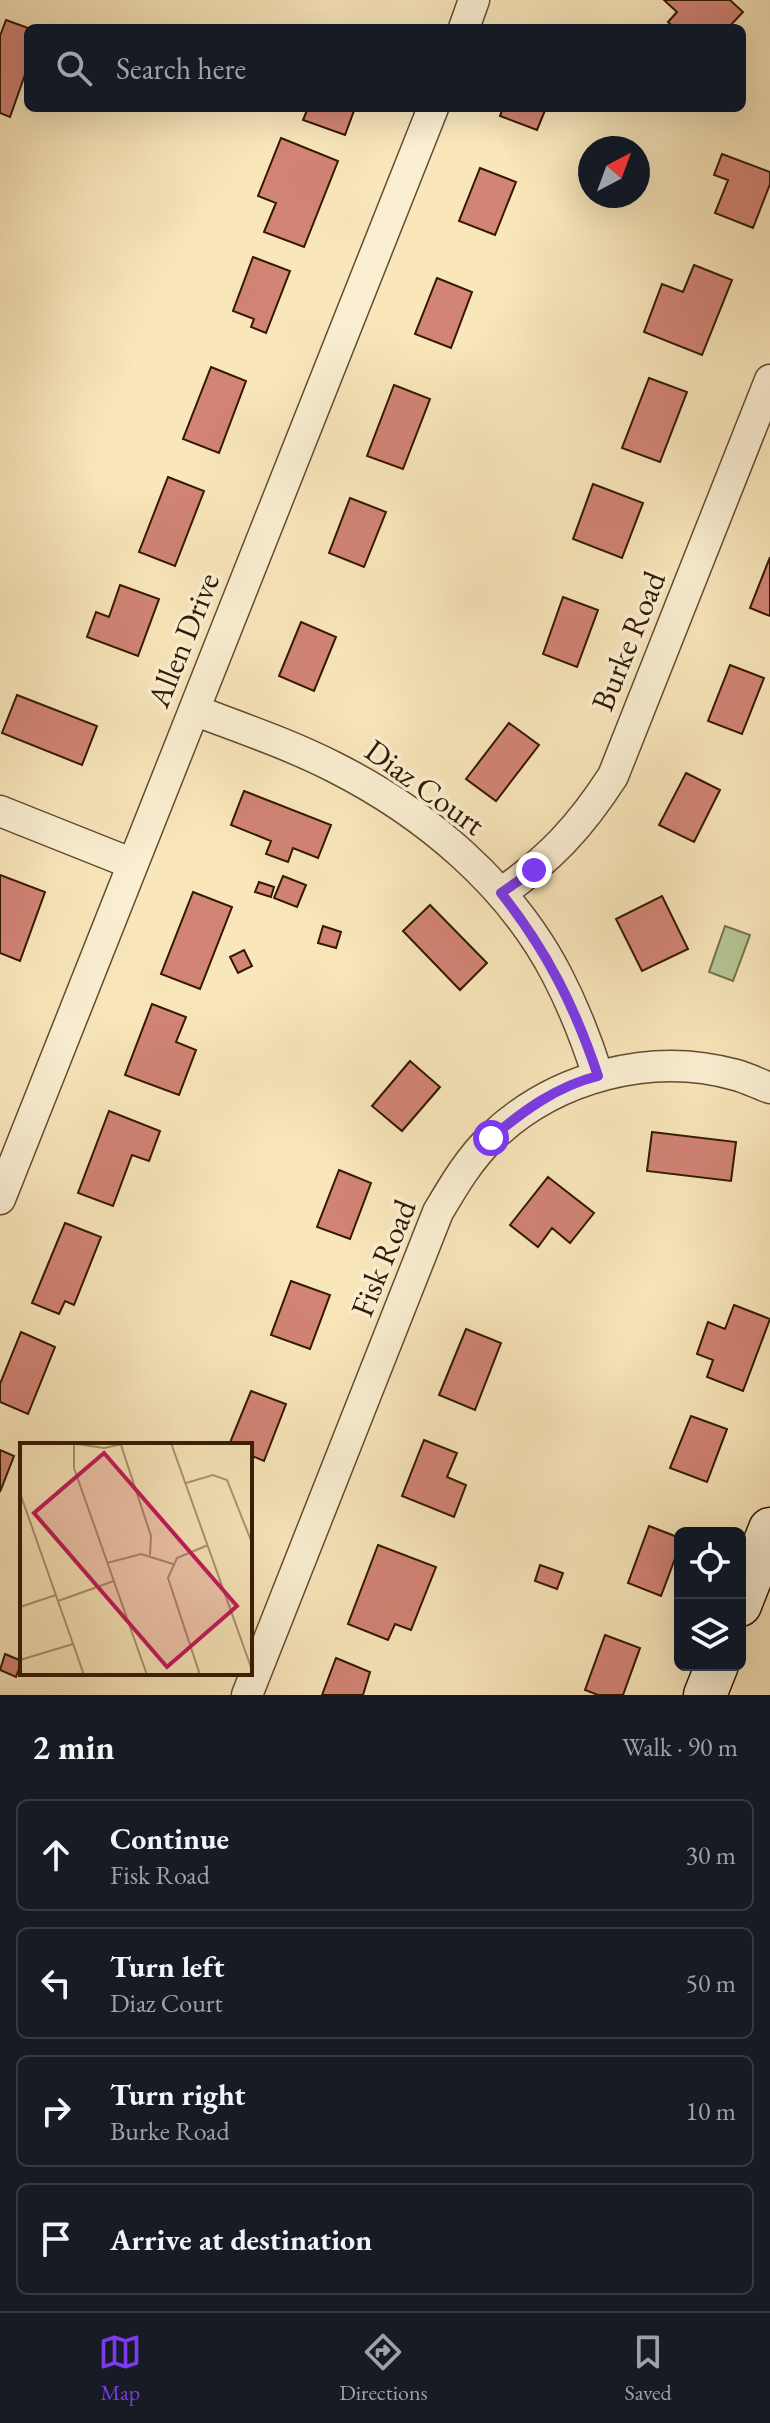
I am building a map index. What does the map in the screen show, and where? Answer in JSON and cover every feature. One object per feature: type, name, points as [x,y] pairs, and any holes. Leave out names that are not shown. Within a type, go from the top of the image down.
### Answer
[{"type":"street","points":[[465,24],[474,0]]},
{"type":"street","name":"Allen Drive","points":[[0,1199],[431,112]]},
{"type":"street","name":"Burke Road","points":[[501,893],[534,870],[564,842],[613,776],[770,380]]},
{"type":"street","name":"Diaz Court","points":[[194,710],[336,767],[404,808],[448,841],[501,893],[525,924],[556,973],[582,1027],[598,1076]]},
{"type":"street","points":[[0,811],[133,864]]},
{"type":"street","name":"Fisk Road","points":[[247,1695],[438,1212],[465,1167],[491,1138],[521,1113],[553,1093],[598,1076],[656,1067],[697,1068],[736,1075],[770,1088]]},
{"type":"street","points":[[742,1599],[770,1529]]},
{"type":"street","points":[[705,1695],[715,1671]]},
{"type":"green space","points":[[725,926],[750,935],[733,981],[709,972]]},
{"type":"building","points":[[664,0],[730,0],[743,12],[732,24],[670,24],[668,22],[677,12]]},
{"type":"building","points":[[6,20],[24,27],[24,77],[10,117],[0,113],[0,36]]},
{"type":"building","points":[[306,112],[354,112],[345,135],[303,120]]},
{"type":"building","points":[[502,112],[544,112],[537,130],[500,116]]},
{"type":"building","points":[[281,138],[338,161],[304,247],[264,232],[276,203],[258,196]]},
{"type":"building","points":[[722,154],[770,172],[770,184],[753,228],[715,213],[728,180],[714,175]]},
{"type":"building","points":[[480,168],[516,182],[495,235],[459,221]]},
{"type":"building","points":[[253,257],[290,271],[266,333],[251,327],[254,319],[233,311]]},
{"type":"building","points":[[694,265],[732,280],[702,355],[644,332],[662,284],[683,292]]},
{"type":"building","points":[[437,278],[472,292],[451,348],[415,334]]},
{"type":"building","points":[[211,367],[246,381],[219,453],[183,439]]},
{"type":"building","points":[[649,378],[687,392],[660,462],[622,448]]},
{"type":"building","points":[[394,385],[430,399],[403,469],[367,456]]},
{"type":"building","points":[[168,477],[204,491],[175,566],[139,552]]},
{"type":"building","points":[[593,484],[643,503],[622,558],[573,539]]},
{"type":"building","points":[[350,498],[386,512],[364,567],[329,553]]},
{"type":"building","points":[[770,557],[770,616],[750,608]]},
{"type":"building","points":[[120,585],[159,599],[138,656],[87,637],[96,612],[109,617]]},
{"type":"building","points":[[563,597],[598,610],[577,667],[543,654]]},
{"type":"building","points":[[301,622],[336,637],[314,691],[279,676]]},
{"type":"building","points":[[730,665],[764,678],[742,734],[708,721]]},
{"type":"building","points":[[17,695],[97,726],[82,765],[2,733]]},
{"type":"building","points":[[509,723],[539,745],[496,801],[466,779]]},
{"type":"building","points":[[686,773],[720,790],[694,842],[659,825]]},
{"type":"building","points":[[244,791],[331,825],[318,858],[293,848],[288,862],[266,854],[271,841],[231,825]]},
{"type":"building","points":[[0,875],[45,892],[20,961],[0,953]]},
{"type":"building","points":[[283,876],[306,885],[297,907],[274,898]]},
{"type":"building","points":[[259,882],[274,887],[271,897],[255,892]]},
{"type":"building","points":[[193,892],[232,907],[200,989],[161,974]]},
{"type":"building","points":[[662,896],[688,949],[642,971],[616,919]]},
{"type":"building","points":[[430,905],[487,963],[460,990],[403,931]]},
{"type":"building","points":[[323,926],[341,932],[336,948],[318,943]]},
{"type":"building","points":[[244,950],[252,966],[238,973],[230,957]]},
{"type":"building","points":[[152,1004],[186,1017],[176,1042],[196,1050],[179,1095],[125,1075]]},
{"type":"building","points":[[410,1061],[440,1087],[402,1131],[372,1106]]},
{"type":"building","points":[[109,1111],[160,1131],[149,1161],[132,1155],[113,1206],[78,1193]]},
{"type":"building","points":[[652,1132],[736,1142],[731,1181],[647,1171]]},
{"type":"building","points":[[339,1170],[371,1183],[350,1239],[317,1227]]},
{"type":"building","points":[[548,1177],[594,1213],[570,1243],[552,1228],[538,1247],[510,1225]]},
{"type":"building","points":[[65,1223],[101,1237],[74,1305],[65,1301],[59,1314],[32,1303]]},
{"type":"building","points":[[291,1281],[330,1295],[310,1349],[271,1335]]},
{"type":"building","points":[[734,1305],[770,1319],[743,1391],[707,1377],[713,1360],[697,1354],[708,1322],[725,1329]]},
{"type":"building","points":[[466,1329],[501,1343],[475,1410],[439,1395]]},
{"type":"building","points":[[21,1332],[55,1347],[28,1414],[0,1402],[0,1384]]},
{"type":"building","points":[[251,1391],[286,1404],[264,1461],[252,1456],[252,1443],[230,1443]]},
{"type":"building","points":[[691,1416],[727,1429],[707,1482],[670,1468]]},
{"type":"building","points":[[424,1440],[457,1453],[447,1477],[466,1485],[454,1517],[402,1496]]},
{"type":"building","points":[[0,1450],[14,1456],[0,1492]]},
{"type":"building","points":[[649,1526],[674,1536],[674,1561],[661,1596],[628,1583]]},
{"type":"building","points":[[378,1545],[436,1567],[411,1630],[395,1624],[388,1640],[348,1624]]},
{"type":"building","points":[[540,1565],[563,1573],[557,1589],[535,1581]]},
{"type":"building","points":[[605,1635],[640,1648],[623,1695],[598,1695],[585,1690]]},
{"type":"building","points":[[5,1654],[20,1660],[16,1677],[0,1670]]},
{"type":"building","points":[[336,1658],[370,1672],[363,1695],[322,1695]]},
{"type":"route","points":[[491,1138],[521,1113],[553,1093],[598,1076],[582,1027],[556,973],[501,893],[534,870]]}]
